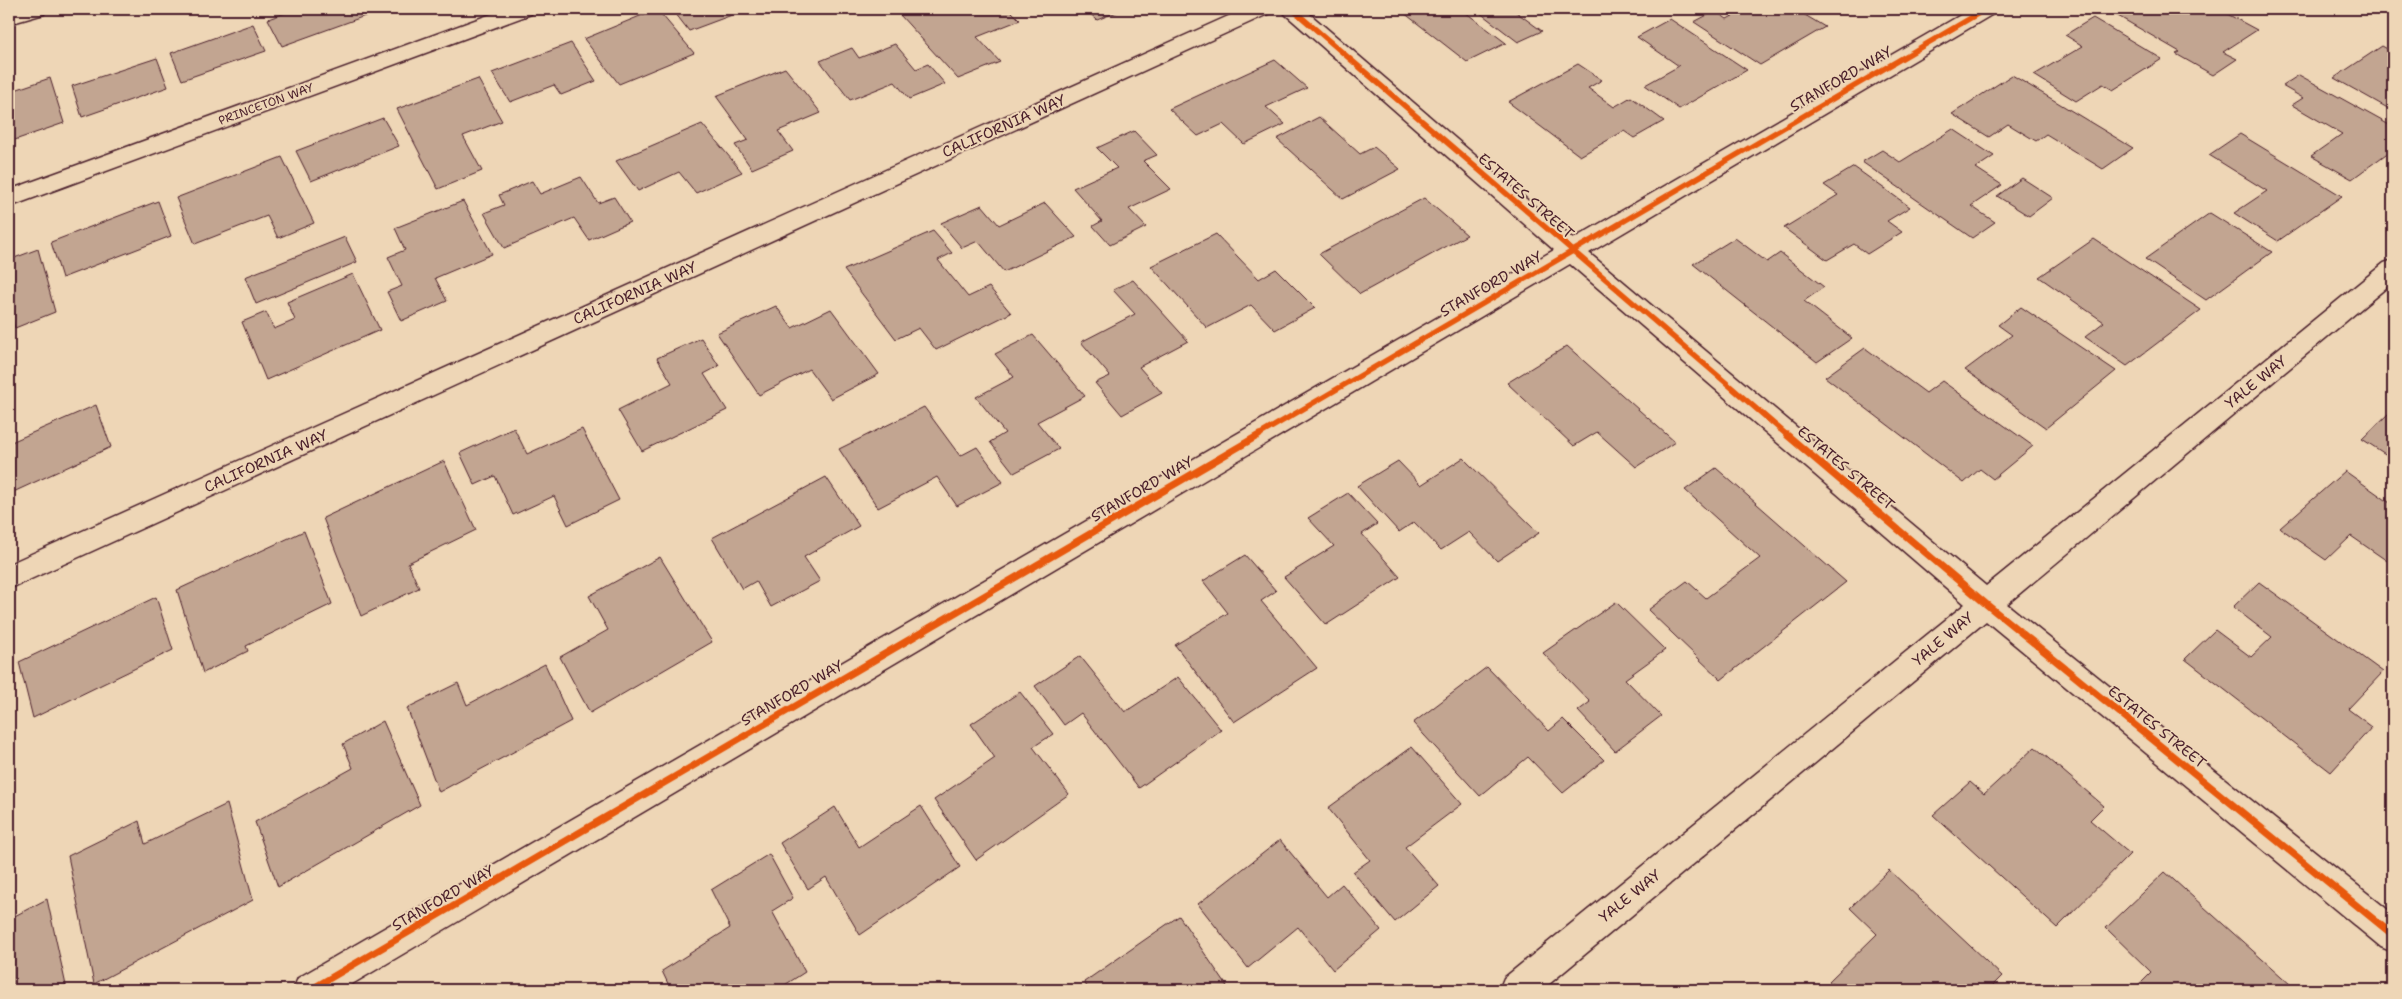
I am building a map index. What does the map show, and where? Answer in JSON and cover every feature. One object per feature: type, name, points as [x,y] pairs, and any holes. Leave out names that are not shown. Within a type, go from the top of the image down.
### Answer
[{"type":"street","points":[[9,18],[37,9]]},
{"type":"street","name":"PRINCETON WAY","points":[[9,199],[524,9]]},
{"type":"street","name":"CALIFORNIA WAY","points":[[9,578],[1261,9]]},
{"type":"street","name":"ESTATES STREET","points":[[1292,9],[1571,252],[1986,604],[2393,935]]},
{"type":"street","name":"STANFORD WAY","points":[[310,990],[1986,9]]},
{"type":"street","name":"YALE WAY","points":[[1516,990],[2393,269]]},
{"type":"building","points":[[297,9],[374,9],[376,12],[282,46],[268,19]]},
{"type":"building","points":[[657,9],[694,53],[619,84],[584,39]]},
{"type":"building","points":[[672,9],[748,9],[689,31]]},
{"type":"building","points":[[916,9],[939,9],[941,11],[947,9],[1009,9],[1020,20],[977,37],[1000,62],[958,79],[900,15]]},
{"type":"building","points":[[1085,9],[1124,9],[1097,20]]},
{"type":"building","points":[[1399,9],[1461,9],[1506,43],[1467,62]]},
{"type":"building","points":[[1475,9],[1512,9],[1542,31],[1518,42]]},
{"type":"building","points":[[1739,9],[1795,9],[1825,27],[1760,65],[1694,22],[1715,11],[1727,19],[1742,11]]},
{"type":"building","points":[[2116,9],[2218,9],[2257,30],[2223,52],[2237,59],[2213,75],[2176,54],[2180,52],[2111,12]]},
{"type":"building","points":[[2093,18],[2162,59],[2113,90],[2103,84],[2076,101],[2034,75],[2083,46],[2065,35]]},
{"type":"building","points":[[1670,19],[1747,70],[1679,109],[1645,85],[1679,66],[1637,37]]},
{"type":"building","points":[[253,24],[266,51],[182,80],[171,53]]},
{"type":"building","points":[[571,43],[596,81],[561,95],[554,85],[510,102],[492,73]]},
{"type":"building","points":[[895,44],[916,69],[928,64],[945,84],[909,99],[895,82],[850,100],[820,61],[852,48],[859,58]]},
{"type":"building","points":[[2382,46],[2393,52],[2393,111],[2334,78]]},
{"type":"building","points":[[157,58],[168,87],[82,117],[72,86]]},
{"type":"building","points":[[1275,60],[1307,88],[1266,107],[1285,124],[1244,144],[1223,124],[1198,136],[1169,109]]},
{"type":"building","points":[[1578,64],[1602,80],[1588,88],[1614,107],[1631,97],[1664,121],[1634,138],[1624,131],[1580,156],[1508,102]]},
{"type":"building","points":[[785,68],[821,113],[778,131],[793,151],[752,169],[735,145],[748,140],[716,96]]},
{"type":"building","points":[[2012,75],[2133,148],[2103,169],[2046,134],[2036,141],[2008,124],[1989,137],[1952,114]]},
{"type":"building","points":[[2299,75],[2393,127],[2393,149],[2352,179],[2311,156],[2342,134],[2292,105],[2303,98],[2282,86]]},
{"type":"building","points":[[50,78],[64,123],[9,142],[9,92]]},
{"type":"building","points":[[478,79],[502,121],[463,136],[482,171],[438,189],[397,109]]},
{"type":"building","points":[[1319,117],[1360,154],[1374,147],[1400,169],[1343,199],[1277,139]]},
{"type":"building","points":[[383,118],[399,146],[311,181],[296,151]]},
{"type":"building","points":[[702,124],[742,172],[696,193],[679,172],[638,191],[616,161]]},
{"type":"building","points":[[1953,129],[1994,156],[1976,168],[2002,185],[1971,206],[1995,222],[1972,238],[1862,162],[1882,150],[1900,162]]},
{"type":"building","points":[[1134,131],[1157,155],[1143,161],[1171,189],[1129,209],[1146,227],[1110,245],[1093,226],[1102,221],[1073,188],[1117,168],[1097,148]]},
{"type":"building","points":[[2240,134],[2342,196],[2278,241],[2234,213],[2267,191],[2209,155]]},
{"type":"building","points":[[282,157],[314,223],[278,238],[267,216],[195,244],[176,198]]},
{"type":"building","points":[[1854,167],[1910,207],[1887,221],[1902,232],[1867,254],[1854,244],[1827,260],[1784,228],[1838,195],[1824,185]]},
{"type":"building","points":[[581,177],[598,203],[614,197],[630,222],[589,240],[574,218],[504,248],[484,213],[504,205],[499,195],[532,181],[540,194]]},
{"type":"building","points":[[2022,178],[2053,198],[2029,216],[1997,196]]},
{"type":"building","points":[[1424,198],[1467,235],[1360,294],[1319,254]]},
{"type":"building","points":[[158,201],[171,236],[62,278],[51,242]]},
{"type":"building","points":[[463,201],[492,254],[435,278],[447,301],[401,321],[387,292],[402,286],[388,257],[405,250],[395,228]]},
{"type":"building","points":[[1045,203],[1076,237],[1004,272],[978,241],[962,248],[941,223],[982,205],[999,225]]},
{"type":"building","points":[[2210,213],[2272,252],[2206,300],[2145,259]]},
{"type":"building","points":[[933,231],[952,253],[938,260],[968,297],[989,287],[1011,313],[936,350],[919,328],[896,339],[844,270]]},
{"type":"building","points":[[1216,234],[1259,279],[1276,269],[1315,308],[1275,330],[1251,305],[1207,328],[1151,266]]},
{"type":"building","points":[[345,237],[357,262],[256,304],[245,277]]},
{"type":"building","points":[[1735,238],[1767,262],[1780,253],[1824,287],[1804,301],[1852,338],[1817,362],[1693,264]]},
{"type":"building","points":[[2094,239],[2201,310],[2127,366],[2085,337],[2104,322],[2039,277]]},
{"type":"building","points":[[38,249],[55,312],[15,328],[9,311],[9,260]]},
{"type":"building","points":[[353,274],[380,330],[266,380],[242,322],[266,312],[274,329],[295,320],[287,302]]},
{"type":"building","points":[[1133,280],[1188,341],[1139,367],[1162,393],[1122,415],[1095,383],[1110,376],[1081,342],[1135,314],[1113,290]]},
{"type":"building","points":[[776,306],[792,328],[831,309],[879,374],[831,399],[809,369],[759,395],[717,333]]},
{"type":"building","points":[[2021,307],[2116,371],[2046,428],[1965,370],[2012,335],[1998,325]]},
{"type":"building","points":[[1033,335],[1085,396],[1037,422],[1059,449],[1014,473],[990,442],[1005,433],[976,397],[1014,377],[995,354]]},
{"type":"building","points":[[701,338],[719,366],[704,374],[727,410],[642,451],[618,410],[672,383],[657,358]]},
{"type":"building","points":[[1567,346],[1675,442],[1636,467],[1597,432],[1574,446],[1507,383]]},
{"type":"building","points":[[1865,348],[1926,393],[1942,381],[2033,446],[1993,479],[1980,469],[1964,483],[1825,377]]},
{"type":"building","points":[[96,405],[111,447],[9,494],[9,443]]},
{"type":"building","points":[[924,407],[960,456],[977,447],[1003,482],[957,506],[937,477],[878,508],[839,449]]},
{"type":"building","points":[[2389,413],[2393,415],[2393,459],[2362,439]]},
{"type":"building","points":[[514,428],[527,454],[582,429],[619,500],[568,525],[554,496],[513,515],[495,476],[475,485],[460,453]]},
{"type":"building","points":[[1463,458],[1539,533],[1497,561],[1469,532],[1441,550],[1414,522],[1399,532],[1357,486],[1398,461],[1421,485]]},
{"type":"building","points":[[444,461],[476,530],[408,563],[419,588],[361,616],[323,518]]},
{"type":"building","points":[[1716,468],[1846,582],[1721,680],[1648,610],[1687,581],[1706,598],[1760,558],[1685,490]]},
{"type":"building","points":[[2345,471],[2393,505],[2393,565],[2351,536],[2326,560],[2280,528]]},
{"type":"building","points":[[826,477],[859,526],[804,557],[820,581],[771,607],[756,581],[742,589],[712,538]]},
{"type":"building","points":[[1348,493],[1377,524],[1362,534],[1400,577],[1326,625],[1284,577],[1334,546],[1308,518]]},
{"type":"building","points":[[304,531],[332,604],[246,646],[248,651],[203,673],[177,590]]},
{"type":"building","points":[[1245,555],[1276,591],[1261,601],[1317,668],[1234,722],[1175,645],[1228,613],[1203,581]]},
{"type":"building","points":[[660,557],[712,642],[590,713],[560,657],[608,630],[589,596]]},
{"type":"building","points":[[2259,582],[2383,672],[2348,709],[2372,727],[2331,772],[2185,659],[2215,630],[2251,657],[2272,637],[2233,607]]},
{"type":"building","points":[[156,597],[173,650],[33,718],[19,662]]},
{"type":"building","points":[[1616,602],[1665,650],[1625,679],[1661,716],[1615,751],[1578,711],[1590,702],[1543,653]]},
{"type":"building","points":[[1080,656],[1125,712],[1178,677],[1221,730],[1139,788],[1081,713],[1064,725],[1035,686]]},
{"type":"building","points":[[545,664],[571,721],[439,792],[407,708],[458,683],[467,705]]},
{"type":"building","points":[[1487,667],[1549,731],[1563,719],[1604,760],[1563,793],[1528,757],[1480,796],[1413,723]]},
{"type":"building","points":[[1020,692],[1053,734],[1033,747],[1069,794],[976,860],[934,800],[995,758],[971,724]]},
{"type":"building","points":[[383,721],[420,805],[278,887],[255,822],[353,768],[343,744]]},
{"type":"building","points":[[1412,747],[1462,804],[1405,847],[1439,886],[1395,922],[1353,872],[1370,860],[1328,808]]},
{"type":"building","points":[[2035,747],[2104,806],[2090,820],[2130,854],[2057,928],[1933,815],[1970,782],[1984,794]]},
{"type":"building","points":[[227,804],[253,900],[94,984],[68,856],[139,821],[145,844]]},
{"type":"building","points":[[921,806],[960,867],[860,935],[826,877],[808,889],[780,843],[835,807],[859,847]]},
{"type":"building","points":[[1280,840],[1327,897],[1342,884],[1381,930],[1333,970],[1298,927],[1248,968],[1198,904]]},
{"type":"building","points":[[769,854],[793,898],[772,911],[805,972],[777,990],[671,990],[662,971],[730,928],[711,890]]},
{"type":"building","points":[[1889,870],[2002,976],[1988,990],[1839,990],[1829,981],[1877,934],[1850,908]]},
{"type":"building","points":[[2165,872],[2291,985],[2286,990],[2133,990],[2151,972],[2106,928]]},
{"type":"building","points":[[47,899],[67,990],[9,990],[9,919]]},
{"type":"building","points":[[1179,916],[1227,986],[1221,990],[1089,990],[1084,982]]},
{"type":"cycle path","points":[[1292,9],[1571,251],[1986,604],[2393,935]]},
{"type":"cycle path","points":[[310,990],[1986,9]]}]
